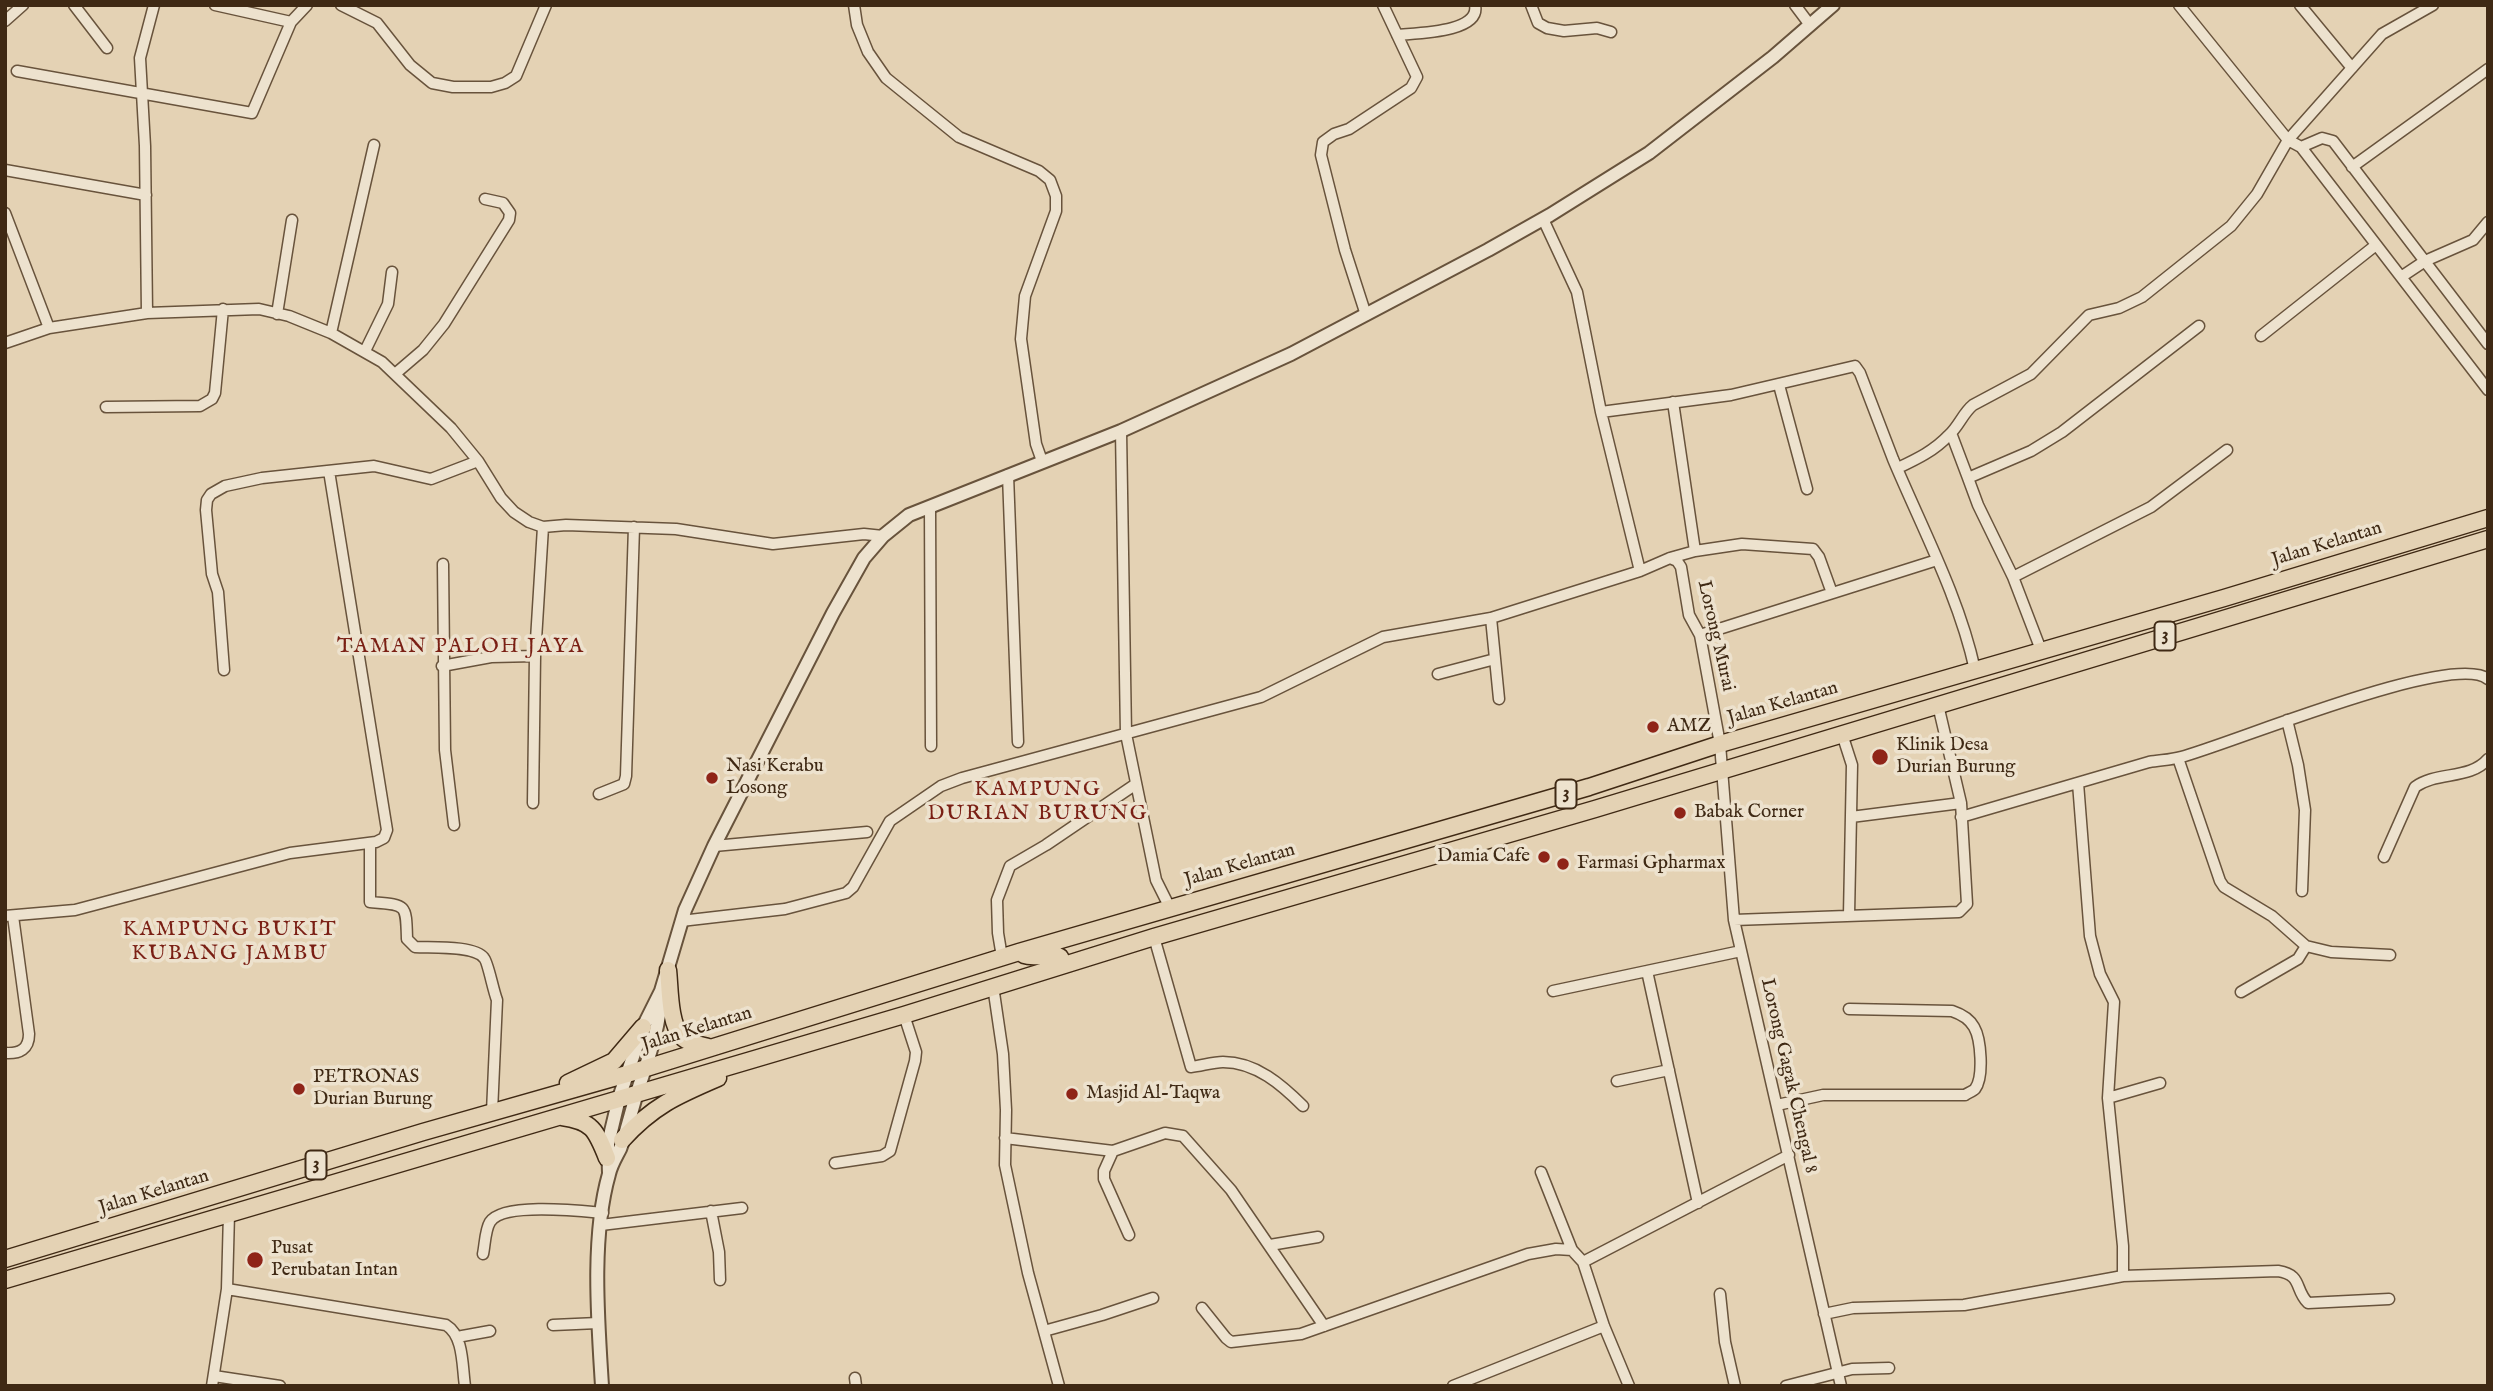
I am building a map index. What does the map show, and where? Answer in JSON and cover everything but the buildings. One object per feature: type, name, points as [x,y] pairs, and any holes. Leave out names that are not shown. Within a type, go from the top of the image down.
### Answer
[{"type":"highway","name":"Jalan Kelantan","points":[[5,1259],[492,1112],[645,1069],[708,1047],[1002,957],[1590,787],[1720,744],[2224,598],[2488,518]]},
{"type":"highway","name":"Jalan Kelantan","points":[[5,1280],[904,1015],[1063,964],[1722,770],[2488,539]]},
{"type":"highway","points":[[1019,952],[1032,957],[1056,955],[1063,964]]},
{"type":"highway","points":[[668,970],[673,1022],[677,1031],[687,1040],[708,1047]]},
{"type":"highway","points":[[524,1103],[614,1061],[643,1027]]},
{"type":"highway","points":[[622,1140],[664,1102],[774,1053]]},
{"type":"highway","points":[[558,1116],[582,1120],[597,1133],[608,1166]]},
{"type":"street","points":[[5,21],[23,5]]},
{"type":"street","points":[[74,5],[107,48]]},
{"type":"street","points":[[147,313],[141,58],[154,5]]},
{"type":"street","points":[[215,5],[290,22]]},
{"type":"street","points":[[17,71],[252,113],[290,22],[307,5]]},
{"type":"street","points":[[341,5],[377,23],[410,65],[425,79],[453,87],[491,87],[516,76],[546,5]]},
{"type":"street","points":[[854,5],[857,25],[868,52],[886,78],[959,137],[1039,171],[1050,180],[1056,196],[1056,211],[1026,296],[1021,324],[1036,444],[1042,461]]},
{"type":"street","points":[[1366,315],[1345,250],[1321,155],[1324,142],[1334,134],[1349,129],[1416,82],[1417,77],[1383,5]]},
{"type":"street","points":[[1397,35],[1442,31],[1461,25],[1474,17],[1475,5]]},
{"type":"street","points":[[1531,5],[1538,23],[1547,28],[1564,31],[1597,28],[1611,32]]},
{"type":"street","points":[[1795,5],[1810,25]]},
{"type":"street","points":[[602,1386],[598,1323],[602,1219],[608,1144],[619,1098],[643,1027],[661,991],[681,921],[714,846],[832,613],[864,558],[883,536],[909,515],[1121,431],[1291,354],[1543,219],[1649,153],[1773,57],[1833,5]]},
{"type":"street","points":[[2179,5],[2223,63],[2288,140],[2301,147],[2488,390]]},
{"type":"street","points":[[2300,5],[2352,68]]},
{"type":"street","points":[[1898,468],[1929,453],[1951,433],[1967,410],[2031,374],[2089,315],[2119,308],[2142,297],[2231,226],[2257,194],[2288,140],[2352,68],[2389,28],[2433,5]]},
{"type":"street","points":[[2352,167],[2488,69]]},
{"type":"street","points":[[2301,147],[2322,138],[2333,141],[2488,344]]},
{"type":"street","points":[[331,333],[374,145]]},
{"type":"street","points":[[5,170],[146,195]]},
{"type":"street","points":[[395,374],[423,350],[444,324],[509,220],[510,213],[503,203],[485,199]]},
{"type":"street","points":[[6,218],[49,328]]},
{"type":"street","points":[[1543,219],[1577,292],[1601,412],[1640,571]]},
{"type":"street","points":[[277,314],[292,220]]},
{"type":"street","points":[[2401,277],[2425,261],[2473,240],[2488,222]]},
{"type":"street","points":[[2261,336],[2376,245]]},
{"type":"street","points":[[365,351],[388,304],[392,272]]},
{"type":"street","points":[[106,407],[200,406],[212,399],[223,309]]},
{"type":"street","points":[[5,343],[49,328],[147,313],[259,309],[331,333],[365,351],[395,374],[451,428],[478,461],[501,498],[514,512],[529,522],[543,527],[566,525],[676,529],[773,544],[864,534],[883,536]]},
{"type":"street","points":[[1968,478],[2031,451],[2062,432],[2199,326]]},
{"type":"street","points":[[1601,412],[1731,395],[1855,366],[1937,560],[1968,640],[1975,670]]},
{"type":"street","points":[[1779,384],[1808,489]]},
{"type":"street","points":[[1673,402],[1695,551]]},
{"type":"street","points":[[1121,431],[1126,734],[1156,880],[1170,908]]},
{"type":"street","points":[[1951,433],[1978,505],[2013,578],[2041,650]]},
{"type":"street","points":[[2013,578],[2151,507],[2227,450]]},
{"type":"street","points":[[224,670],[218,592],[212,574],[205,510],[211,494],[225,486],[269,477],[374,466],[432,479],[478,461]]},
{"type":"street","points":[[5,1054],[23,1051],[29,1044],[9,916],[75,910],[290,853],[370,843],[384,838],[387,830],[329,471]]},
{"type":"street","points":[[1008,475],[1017,742]]},
{"type":"street","points":[[930,507],[931,746]]},
{"type":"street","points":[[533,803],[535,656],[543,527]]},
{"type":"street","points":[[599,794],[617,789],[624,784],[626,776],[634,527]]},
{"type":"street","points":[[681,921],[785,909],[846,893],[853,887],[890,821],[941,786],[1262,697],[1383,637],[1491,618],[1640,571],[1670,558],[1742,544],[1812,550],[1819,557],[1832,593]]},
{"type":"street","name":"Lorong Murai","points":[[1670,558],[1677,561],[1681,568],[1689,615],[1700,635],[1720,744],[1722,770]]},
{"type":"street","points":[[1700,635],[1937,560]]},
{"type":"street","points":[[443,564],[445,750],[454,825]]},
{"type":"street","points":[[1491,618],[1499,699]]},
{"type":"street","points":[[442,666],[491,657],[535,656]]},
{"type":"street","points":[[1438,674],[1495,659]]},
{"type":"street","points":[[1961,817],[2149,762],[2178,758],[2334,704],[2437,677],[2474,673],[2488,680]]},
{"type":"street","points":[[1734,920],[1959,912],[1963,909],[1966,904],[1961,803],[1938,705]]},
{"type":"street","points":[[2287,720],[2305,810],[2302,891]]},
{"type":"street","points":[[1842,734],[1852,765],[1849,915]]},
{"type":"street","points":[[2178,758],[2224,887],[2272,916],[2306,946],[2331,952],[2390,955]]},
{"type":"street","points":[[2384,857],[2415,787],[2422,782],[2470,771],[2480,767],[2488,758]]},
{"type":"street","name":"Lorong Gagak Chengal 8","points":[[1722,770],[1734,920],[1841,1386]]},
{"type":"street","points":[[1002,957],[997,901],[1010,866],[1046,845],[1136,783]]},
{"type":"street","points":[[2078,783],[2090,936],[2100,974],[2114,1002],[2108,1098],[2123,1246],[2123,1276]]},
{"type":"street","points":[[1851,817],[1961,803]]},
{"type":"street","points":[[714,846],[867,832]]},
{"type":"street","points":[[370,843],[370,902],[398,904],[403,907],[406,912],[407,939],[415,947],[468,950],[483,956],[486,961],[497,1000],[492,1112]]},
{"type":"street","points":[[1154,937],[1191,1067],[1225,1062],[1258,1070],[1283,1087],[1303,1106]]},
{"type":"street","points":[[2241,992],[2298,959],[2306,946]]},
{"type":"street","points":[[1553,991],[1741,951]]},
{"type":"street","points":[[1647,971],[1698,1203]]},
{"type":"street","points":[[992,986],[1003,1054],[1004,1164],[1028,1273],[1059,1386]]},
{"type":"street","points":[[608,1166],[622,1140],[645,1069],[660,1010],[661,991]]},
{"type":"street","points":[[1777,1104],[1823,1095],[1965,1095],[1974,1090],[1978,1081],[1980,1044],[1974,1025],[1964,1015],[1952,1011],[1849,1009]]},
{"type":"street","points":[[835,1163],[882,1156],[890,1151],[916,1052],[904,1015]]},
{"type":"street","points":[[1617,1081],[1669,1070]]},
{"type":"street","points":[[2108,1098],[2160,1083]]},
{"type":"street","points":[[1005,1138],[1113,1151],[1165,1133],[1182,1136],[1231,1190],[1324,1326]]},
{"type":"street","points":[[1113,1151],[1104,1171],[1104,1179],[1129,1235]]},
{"type":"street","points":[[1583,1262],[1789,1155]]},
{"type":"street","points":[[1541,1172],[1572,1250],[1583,1262],[1604,1326],[1629,1386]]},
{"type":"street","points":[[483,1254],[491,1220],[534,1208],[602,1219],[742,1208]]},
{"type":"street","points":[[711,1211],[719,1252],[720,1280]]},
{"type":"street","points":[[229,1213],[227,1289],[213,1381],[281,1386]]},
{"type":"street","points":[[1270,1245],[1318,1237]]},
{"type":"street","points":[[1202,1308],[1226,1338],[1237,1343],[1301,1334],[1528,1254],[1556,1249],[1572,1250]]},
{"type":"street","points":[[1824,1314],[1853,1308],[1964,1305],[2123,1276],[2278,1271],[2288,1273],[2296,1279],[2303,1298],[2308,1303],[2389,1299]]},
{"type":"street","points":[[227,1289],[446,1325],[453,1329],[457,1337],[465,1386]]},
{"type":"street","points":[[1720,1294],[1725,1342],[1735,1386]]},
{"type":"street","points":[[1044,1331],[1153,1298]]},
{"type":"street","points":[[553,1325],[598,1323]]},
{"type":"street","points":[[1453,1386],[1604,1326]]},
{"type":"street","points":[[457,1337],[490,1331]]},
{"type":"street","points":[[1786,1386],[1859,1368],[1889,1368]]},
{"type":"place","name":"AMZ","points":[[1653,727]]},
{"type":"place","name":"Klinik Desa Durian Burung","points":[[1880,757]]},
{"type":"place","name":"Nasi Kerabu Losong","points":[[712,778]]},
{"type":"place","name":"Babak Corner","points":[[1680,813]]},
{"type":"place","name":"Damia Cafe","points":[[1544,857]]},
{"type":"place","name":"Farmasi Gpharmax","points":[[1563,864]]},
{"type":"place","name":"PETRONAS Durian Burung","points":[[299,1089]]},
{"type":"place","name":"Masjid Al-Taqwa","points":[[1072,1094]]},
{"type":"place","name":"Pusat Perubatan Intan","points":[[255,1260]]},
{"type":"district","name":"TAMAN PALOH JAYA","points":[[461,648]]},
{"type":"district","name":"KAMPUNG DURIAN BURUNG","points":[[1038,803]]},
{"type":"district","name":"KAMPUNG BUKIT KUBANG JAMBU","points":[[230,943]]}]
